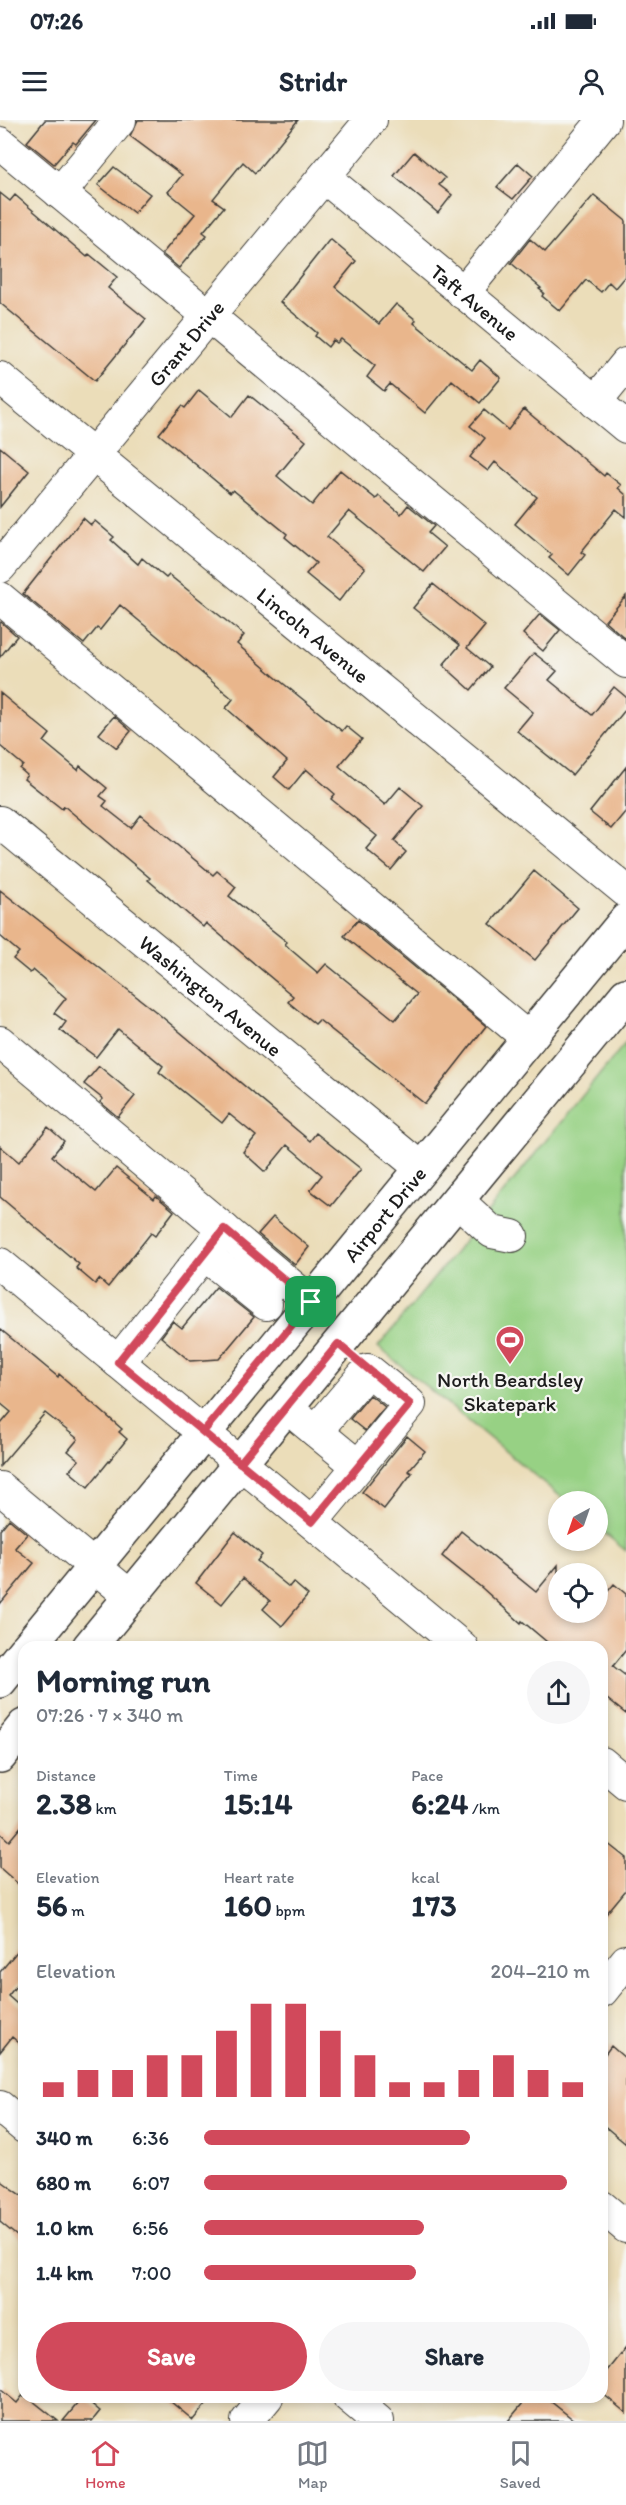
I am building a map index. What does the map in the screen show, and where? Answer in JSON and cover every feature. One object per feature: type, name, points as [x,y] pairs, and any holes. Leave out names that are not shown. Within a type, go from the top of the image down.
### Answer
[{"type":"main road","name":"Airport Drive","points":[[33,1641],[626,920]]},
{"type":"main road","points":[[93,1641],[626,995]]},
{"type":"main road","points":[[0,1681],[18,1659]]},
{"type":"main road","points":[[0,1755],[18,1735]]},
{"type":"street","points":[[60,193],[120,120]]},
{"type":"street","name":"Grant Drive","points":[[0,567],[371,120]]},
{"type":"street","points":[[463,292],[604,120]]},
{"type":"street","points":[[0,143],[626,662]]},
{"type":"street","name":"Taft Avenue","points":[[324,177],[626,427]]},
{"type":"street","points":[[595,402],[626,364]]},
{"type":"street","name":"Lincoln Avenue","points":[[0,378],[626,891]]},
{"type":"street","points":[[0,598],[529,1039]]},
{"type":"street","name":"Washington Avenue","points":[[0,822],[422,1169]]},
{"type":"street","points":[[0,1042],[311,1302]]},
{"type":"street","points":[[457,1200],[492,1232],[512,1236]]},
{"type":"street","points":[[118,1362],[224,1229]]},
{"type":"street","points":[[204,1254],[266,1304]]},
{"type":"street","points":[[0,1264],[455,1641]]},
{"type":"street","points":[[312,1522],[410,1404],[338,1344]]},
{"type":"street","points":[[316,1431],[368,1370]]},
{"type":"street","points":[[286,1406],[358,1466]]},
{"type":"street","points":[[0,1488],[130,1596]]},
{"type":"street","points":[[608,1768],[626,1783]]},
{"type":"street","points":[[608,1984],[626,1961]]},
{"type":"street","points":[[0,2107],[18,2122]]},
{"type":"street","points":[[608,2212],[626,2227]]},
{"type":"street","points":[[247,2421],[262,2403]]},
{"type":"street","points":[[357,2403],[378,2421]]},
{"type":"green space","points":[[626,1042],[626,1551],[608,1536],[608,1491],[554,1491],[378,1347]]},
{"type":"building","points":[[45,120],[96,120],[76,144],[73,142],[54,164],[27,142]]},
{"type":"building","points":[[138,120],[298,120],[255,173],[243,162],[213,199],[224,207],[203,232],[207,235],[179,268],[162,254],[195,214],[168,192],[182,175],[130,136]]},
{"type":"building","points":[[414,152],[445,178],[439,185],[452,195],[438,213],[394,176]]},
{"type":"building","points":[[518,163],[533,176],[513,199],[497,187]]},
{"type":"building","points":[[114,167],[150,194],[134,213],[98,185]]},
{"type":"building","points":[[0,193],[10,201],[15,195],[87,257],[89,254],[117,277],[108,288],[146,319],[95,381],[0,303]]},
{"type":"building","points":[[594,195],[626,221],[626,275],[615,288],[609,282],[601,292],[586,280],[560,311],[542,296],[544,293],[539,289],[541,288],[511,263],[530,239],[545,252]]},
{"type":"building","points":[[330,239],[356,261],[335,287],[379,324],[396,304],[416,320],[414,323],[472,370],[480,360],[501,378],[480,403],[452,380],[425,413],[390,384],[384,391],[367,377],[375,366],[341,339],[337,343],[333,340],[328,347],[315,336],[317,333],[280,302]]},
{"type":"building","points":[[199,390],[232,417],[249,395],[306,441],[277,476],[312,505],[340,470],[376,499],[379,496],[401,514],[408,505],[434,526],[428,533],[445,547],[424,572],[349,511],[327,537],[365,568],[339,601],[306,574],[316,563],[285,537],[287,534],[233,490],[230,493],[159,434],[182,406],[185,408]]},
{"type":"building","points":[[524,409],[604,476],[606,473],[621,485],[618,488],[626,495],[626,517],[616,509],[581,552],[585,555],[569,575],[549,558],[552,555],[515,524],[537,497],[495,462],[488,471],[470,457],[485,438],[470,426],[484,410],[508,430]]},
{"type":"building","points":[[0,447],[29,471],[0,507]]},
{"type":"building","points":[[83,518],[91,525],[95,521],[114,537],[111,540],[138,564],[142,558],[166,578],[169,575],[244,635],[237,644],[274,676],[342,731],[346,726],[362,739],[339,766],[385,805],[400,787],[423,806],[394,841],[406,852],[391,870],[366,849],[377,836],[331,799],[335,794],[306,769],[289,790],[274,777],[287,761],[226,708],[233,699],[120,605],[100,630],[97,628],[84,644],[23,594]]},
{"type":"building","points":[[433,584],[485,626],[467,648],[490,667],[471,690],[443,665],[460,645],[413,608]]},
{"type":"building","points":[[626,596],[626,639],[605,621]]},
{"type":"building","points":[[540,614],[560,630],[543,651],[523,634]]},
{"type":"building","points":[[0,623],[17,636],[0,657]]},
{"type":"building","points":[[534,653],[557,671],[549,680],[592,715],[614,687],[626,697],[626,709],[572,775],[517,731],[533,712],[504,688]]},
{"type":"building","points":[[0,693],[50,734],[44,742],[78,770],[80,766],[107,788],[100,796],[107,801],[103,806],[131,828],[141,815],[213,875],[217,871],[236,887],[229,896],[287,942],[285,944],[318,973],[326,964],[395,1020],[417,994],[344,936],[358,920],[486,1026],[425,1104],[319,1020],[315,1024],[288,1002],[293,996],[206,923],[203,927],[148,880],[150,878],[64,806],[62,809],[24,779],[27,775],[20,769],[23,765],[0,746]]},
{"type":"building","points":[[114,716],[131,731],[117,748],[99,734]]},
{"type":"building","points":[[626,767],[626,811],[611,829],[590,812]]},
{"type":"building","points":[[534,871],[578,908],[535,960],[490,924]]},
{"type":"building","points":[[0,890],[155,1011],[310,1141],[316,1133],[361,1169],[331,1206],[310,1190],[322,1175],[287,1145],[265,1172],[243,1152],[256,1136],[229,1114],[222,1123],[159,1072],[163,1066],[118,1029],[96,1057],[60,1030],[66,1022],[54,1013],[66,998],[33,970],[30,973],[13,959],[19,952],[0,936]]},
{"type":"building","points":[[99,1066],[135,1096],[118,1117],[100,1102],[103,1099],[84,1084]]},
{"type":"building","points":[[48,1127],[64,1141],[52,1156],[96,1192],[116,1168],[154,1199],[156,1196],[174,1211],[155,1236],[151,1233],[108,1287],[99,1279],[95,1284],[76,1268],[79,1264],[0,1197],[0,1146],[19,1162]]},
{"type":"building","points":[[273,1217],[309,1247],[295,1265],[258,1234]]},
{"type":"building","points":[[216,1287],[254,1317],[219,1359],[190,1361],[161,1337],[173,1321],[182,1328]]},
{"type":"building","points":[[0,1329],[58,1377],[59,1374],[122,1429],[119,1432],[127,1439],[88,1487],[69,1471],[79,1460],[68,1451],[78,1439],[45,1413],[0,1466],[0,1425],[11,1412],[0,1403]]},
{"type":"building","points":[[370,1395],[385,1407],[365,1431],[350,1419]]},
{"type":"building","points":[[407,1436],[425,1451],[408,1471],[412,1473],[384,1509],[362,1492]]},
{"type":"building","points":[[9,1519],[27,1534],[15,1548],[34,1563],[0,1604],[0,1530]]},
{"type":"building","points":[[461,1531],[536,1592],[548,1577],[548,1623],[608,1623],[608,1591],[614,1584],[626,1594],[626,1650],[613,1666],[626,1676],[626,1714],[608,1700],[608,1641],[546,1641],[522,1621],[521,1623],[442,1556]]},
{"type":"building","points":[[235,1532],[262,1555],[257,1561],[289,1587],[293,1582],[308,1595],[282,1626],[263,1609],[270,1601],[243,1578],[222,1604],[196,1583]]},
{"type":"building","points":[[18,1830],[18,1884],[0,1868],[0,1833],[9,1841]]},
{"type":"building","points":[[608,1844],[626,1858],[626,1890],[608,1912]]},
{"type":"building","points":[[18,1950],[18,1984],[8,1996],[18,2005],[18,2042],[12,2037],[0,2052],[0,1972]]},
{"type":"building","points":[[611,2046],[626,2059],[626,2144],[608,2129],[608,2050]]},
{"type":"building","points":[[0,2180],[18,2193],[18,2237],[0,2222]]},
{"type":"building","points":[[626,2347],[626,2413],[608,2398],[608,2370]]},
{"type":"building","points":[[0,2389],[17,2403],[36,2403],[58,2421],[0,2421]]},
{"type":"building","points":[[78,2403],[90,2403],[100,2411],[92,2421],[63,2421]]},
{"type":"building","points":[[172,2403],[207,2403],[193,2420]]},
{"type":"building","points":[[523,2403],[552,2403],[575,2421],[508,2421]]},
{"type":"place","name":"North Beardsley Skatepark","points":[[510,1366]]},
{"type":"route","points":[[311,1302],[203,1432],[240,1463],[338,1344],[410,1404],[312,1522],[240,1463],[118,1362],[224,1229],[311,1302]]}]
